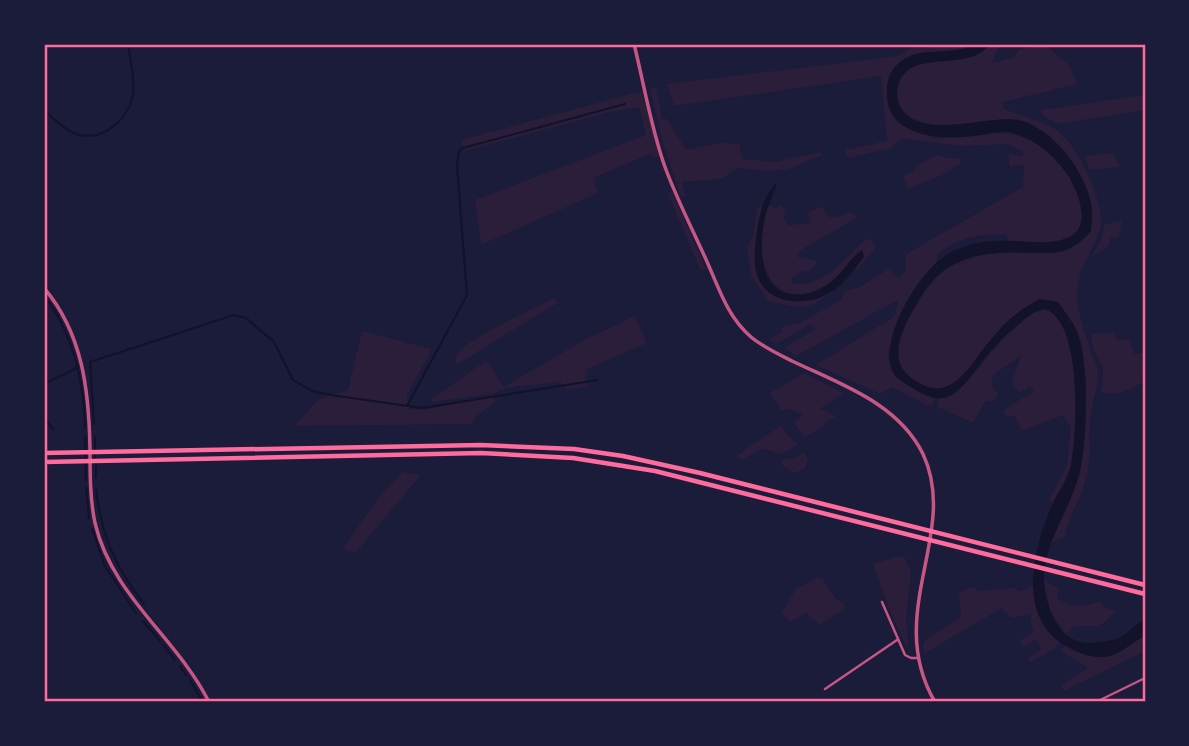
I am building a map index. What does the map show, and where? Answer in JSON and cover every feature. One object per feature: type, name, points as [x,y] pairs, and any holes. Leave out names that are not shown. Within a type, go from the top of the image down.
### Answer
[{"type":"main road","points":[[44,453],[481,445],[574,449],[700,472],[1145,585]]},
{"type":"main road","points":[[44,462],[481,453],[556,456],[655,471],[1145,594]]},
{"type":"street","points":[[634,44],[665,167],[721,296],[734,318],[750,336],[770,350],[883,407],[908,431],[922,453],[932,482],[933,506],[916,609],[918,657],[924,680],[935,702]]},
{"type":"street","points":[[44,288],[65,318],[83,365],[88,399],[92,500],[95,523],[107,557],[128,593],[199,683],[209,702]]},
{"type":"street","points":[[882,602],[905,655],[918,657]]},
{"type":"street","points":[[825,689],[897,640]]},
{"type":"street","points":[[1096,702],[1145,678]]},
{"type":"shaded area","points":[[974,44],[965,49],[912,54],[886,88],[906,127],[937,138],[1003,133],[1033,142],[1050,153],[1064,170],[1077,194],[1081,219],[1078,229],[1064,240],[1011,241],[1005,234],[985,235],[963,240],[938,253],[936,264],[906,302],[888,355],[921,393],[935,399],[932,404],[926,405],[892,387],[880,394],[816,365],[895,316],[898,300],[796,356],[784,348],[815,329],[810,324],[776,344],[769,339],[782,332],[782,327],[800,323],[842,299],[844,291],[860,287],[888,269],[898,278],[905,272],[906,254],[1023,187],[1024,164],[1010,167],[1008,153],[1023,157],[1023,152],[1008,144],[961,146],[906,139],[896,142],[891,148],[849,158],[845,150],[887,141],[881,76],[674,106],[667,84],[899,56],[911,48]]},
{"type":"shaded area","points":[[974,44],[990,44],[981,53],[969,57],[917,65],[907,71],[898,86],[900,106],[909,117],[923,123],[939,125],[1009,119],[1022,121],[1045,133],[1065,152],[1086,187],[1091,203],[1091,231],[1076,244],[1062,251],[987,254],[953,264],[929,285],[908,319],[900,338],[898,358],[903,370],[921,384],[935,388],[948,386],[960,377],[999,330],[1018,313],[1040,299],[1058,302],[1074,326],[1082,347],[1086,400],[1085,437],[1081,467],[1075,488],[1051,543],[1044,581],[1047,602],[1057,624],[1076,641],[1092,643],[1116,639],[1145,620],[1145,636],[1106,657],[1084,654],[1058,641],[1045,628],[1037,612],[1034,594],[1033,575],[1040,537],[1070,470],[1075,429],[1072,356],[1066,334],[1057,318],[1045,309],[1030,315],[1000,341],[957,391],[948,396],[939,398],[916,390],[896,377],[890,363],[894,330],[906,302],[924,276],[945,256],[982,242],[1060,240],[1078,230],[1082,219],[1079,200],[1068,175],[1053,157],[1033,141],[1005,132],[936,137],[909,129],[893,116],[887,87],[891,74],[899,63],[916,54],[956,50]]},
{"type":"shaded area","points":[[990,44],[999,44],[992,63],[1014,57],[1019,50],[1044,44],[1069,65],[1077,84],[1002,102],[1004,109],[1045,124],[1066,138],[1089,177],[1101,220],[1100,230],[1081,272],[1077,290],[1081,320],[1098,374],[1090,423],[1089,465],[1065,537],[1050,543],[1081,466],[1086,378],[1059,302],[1032,307],[1018,313],[999,331],[962,376],[943,388],[933,389],[921,384],[905,373],[899,362],[902,334],[908,318],[935,278],[953,265],[983,255],[1049,253],[1082,241],[1090,198],[1062,155],[1036,128],[1011,119],[967,125],[935,125],[913,119],[899,105],[898,89],[907,71],[927,62],[972,57]]},
{"type":"shaded area","points":[[650,88],[656,88],[662,119],[667,119],[686,150],[720,143],[739,144],[742,159],[775,162],[820,152],[823,155],[788,169],[766,171],[738,168],[721,179],[682,182],[686,196],[681,197],[662,140]]},
{"type":"shaded area","points":[[642,91],[659,155],[656,158],[650,154],[593,178],[598,193],[481,245],[475,200],[646,135],[639,107],[610,112],[464,151],[461,140]]},
{"type":"shaded area","points":[[1145,95],[1145,110],[1057,124],[1042,115],[1041,110]]},
{"type":"shaded area","points":[[1113,153],[1121,167],[1090,170],[1084,156]]},
{"type":"shaded area","points":[[938,155],[959,158],[961,163],[942,175],[908,189],[903,176],[915,170],[917,165]]},
{"type":"shaded area","points":[[777,182],[765,216],[762,236],[764,268],[773,285],[790,294],[814,292],[838,276],[862,250],[864,257],[849,276],[836,289],[822,297],[802,301],[782,299],[765,289],[759,280],[755,269],[755,243],[759,218],[765,199]]},
{"type":"shaded area","points":[[672,192],[706,269],[701,271],[668,194]]},
{"type":"shaded area","points":[[769,204],[776,209],[782,205],[786,213],[783,218],[788,225],[811,223],[808,213],[822,206],[828,217],[838,217],[851,212],[857,218],[799,251],[798,257],[818,261],[810,271],[803,271],[791,278],[792,283],[804,284],[824,276],[867,238],[875,243],[874,250],[856,271],[854,270],[864,257],[858,253],[837,277],[816,290],[797,294],[782,290],[770,278],[763,259],[762,234]]},
{"type":"shaded area","points":[[760,206],[763,206],[756,240],[768,291],[815,300],[832,292],[823,299],[802,307],[769,302],[751,276],[747,247],[753,237]]},
{"type":"shaded area","points":[[1122,221],[1119,237],[1110,237],[1109,246],[1091,257],[1101,240],[1105,224]]},
{"type":"shaded area","points":[[554,298],[559,302],[456,365],[457,354],[463,347]]},
{"type":"shaded area","points":[[1045,309],[1057,318],[1066,335],[1072,356],[1076,407],[1070,468],[1047,522],[1053,503],[1049,499],[1067,466],[1071,427],[1063,415],[1021,431],[1015,416],[1006,416],[1003,411],[1034,391],[1030,387],[1019,393],[1012,382],[1021,356],[994,374],[991,385],[999,394],[992,403],[986,400],[973,423],[938,407],[938,399],[951,395],[963,385],[1015,325],[1029,315]]},
{"type":"shaded area","points":[[635,316],[647,343],[587,369],[585,378],[589,387],[567,389],[559,381],[434,402],[430,400],[486,361],[504,387],[582,341]]},
{"type":"shaded area","points":[[362,331],[432,349],[407,395],[409,409],[423,410],[492,397],[496,401],[475,417],[472,424],[294,426],[319,399],[348,390]]},
{"type":"shaded area","points":[[1113,333],[1117,340],[1129,339],[1134,354],[1145,352],[1145,381],[1123,391],[1106,394],[1101,392],[1103,369],[1093,348],[1091,334]]},
{"type":"shaded area","points":[[804,373],[843,393],[820,409],[836,416],[805,437],[794,423],[803,415],[790,409],[782,411],[770,393]]},
{"type":"shaded area","points":[[780,426],[798,445],[781,454],[762,449],[742,460],[736,456]]},
{"type":"shaded area","points":[[804,452],[808,459],[804,469],[793,473],[782,465],[781,460],[795,458]]},
{"type":"shaded area","points":[[403,472],[421,475],[356,552],[347,551],[344,547],[382,493]]},
{"type":"shaded area","points":[[898,556],[905,558],[911,572],[906,620],[909,652],[891,614],[873,564]]},
{"type":"shaded area","points":[[818,577],[835,598],[844,604],[844,609],[820,625],[806,613],[790,622],[782,612],[796,589]]},
{"type":"shaded area","points":[[1044,581],[1058,588],[1057,598],[1068,604],[1083,606],[1100,601],[1106,608],[1115,611],[1102,624],[1074,626],[1066,635],[1050,610]]},
{"type":"shaded area","points":[[1033,586],[1044,624],[1061,642],[1054,649],[1031,662],[1027,659],[1042,649],[1035,640],[1025,647],[1019,641],[1033,632],[1030,614],[1012,618],[1002,608],[925,653],[925,640],[961,617],[959,592],[974,587],[978,591],[1015,588],[1018,592]]},
{"type":"shaded area","points":[[1145,636],[1145,651],[1064,691],[1061,685],[1088,668],[1061,651],[1065,645],[1077,652]]},
{"type":"waterway","points":[[44,110],[65,128],[80,135],[98,134],[115,125],[127,110],[133,92],[129,49],[125,44]]},
{"type":"waterway","points":[[407,406],[467,295],[457,165],[459,151],[625,104]]},
{"type":"waterway","points":[[49,302],[72,347],[83,395],[85,428]]},
{"type":"waterway","points":[[94,424],[90,362],[234,315],[246,318],[274,342],[293,380],[312,391],[331,395],[422,408],[598,380]]},
{"type":"waterway","points":[[44,384],[77,368]]},
{"type":"waterway","points":[[44,418],[53,429]]},
{"type":"waterway","points":[[85,437],[86,480]]},
{"type":"waterway","points":[[95,438],[95,458]]},
{"type":"waterway","points":[[96,464],[96,477]]},
{"type":"waterway","points":[[86,487],[89,519]]},
{"type":"waterway","points":[[96,489],[111,550],[125,578],[144,604]]},
{"type":"waterway","points":[[92,529],[105,566],[136,613]]},
{"type":"waterway","points":[[143,621],[160,641]]},
{"type":"waterway","points":[[163,645],[175,660]]},
{"type":"waterway","points":[[180,666],[186,675]]},
{"type":"waterway","points":[[190,680],[203,702]]}]
